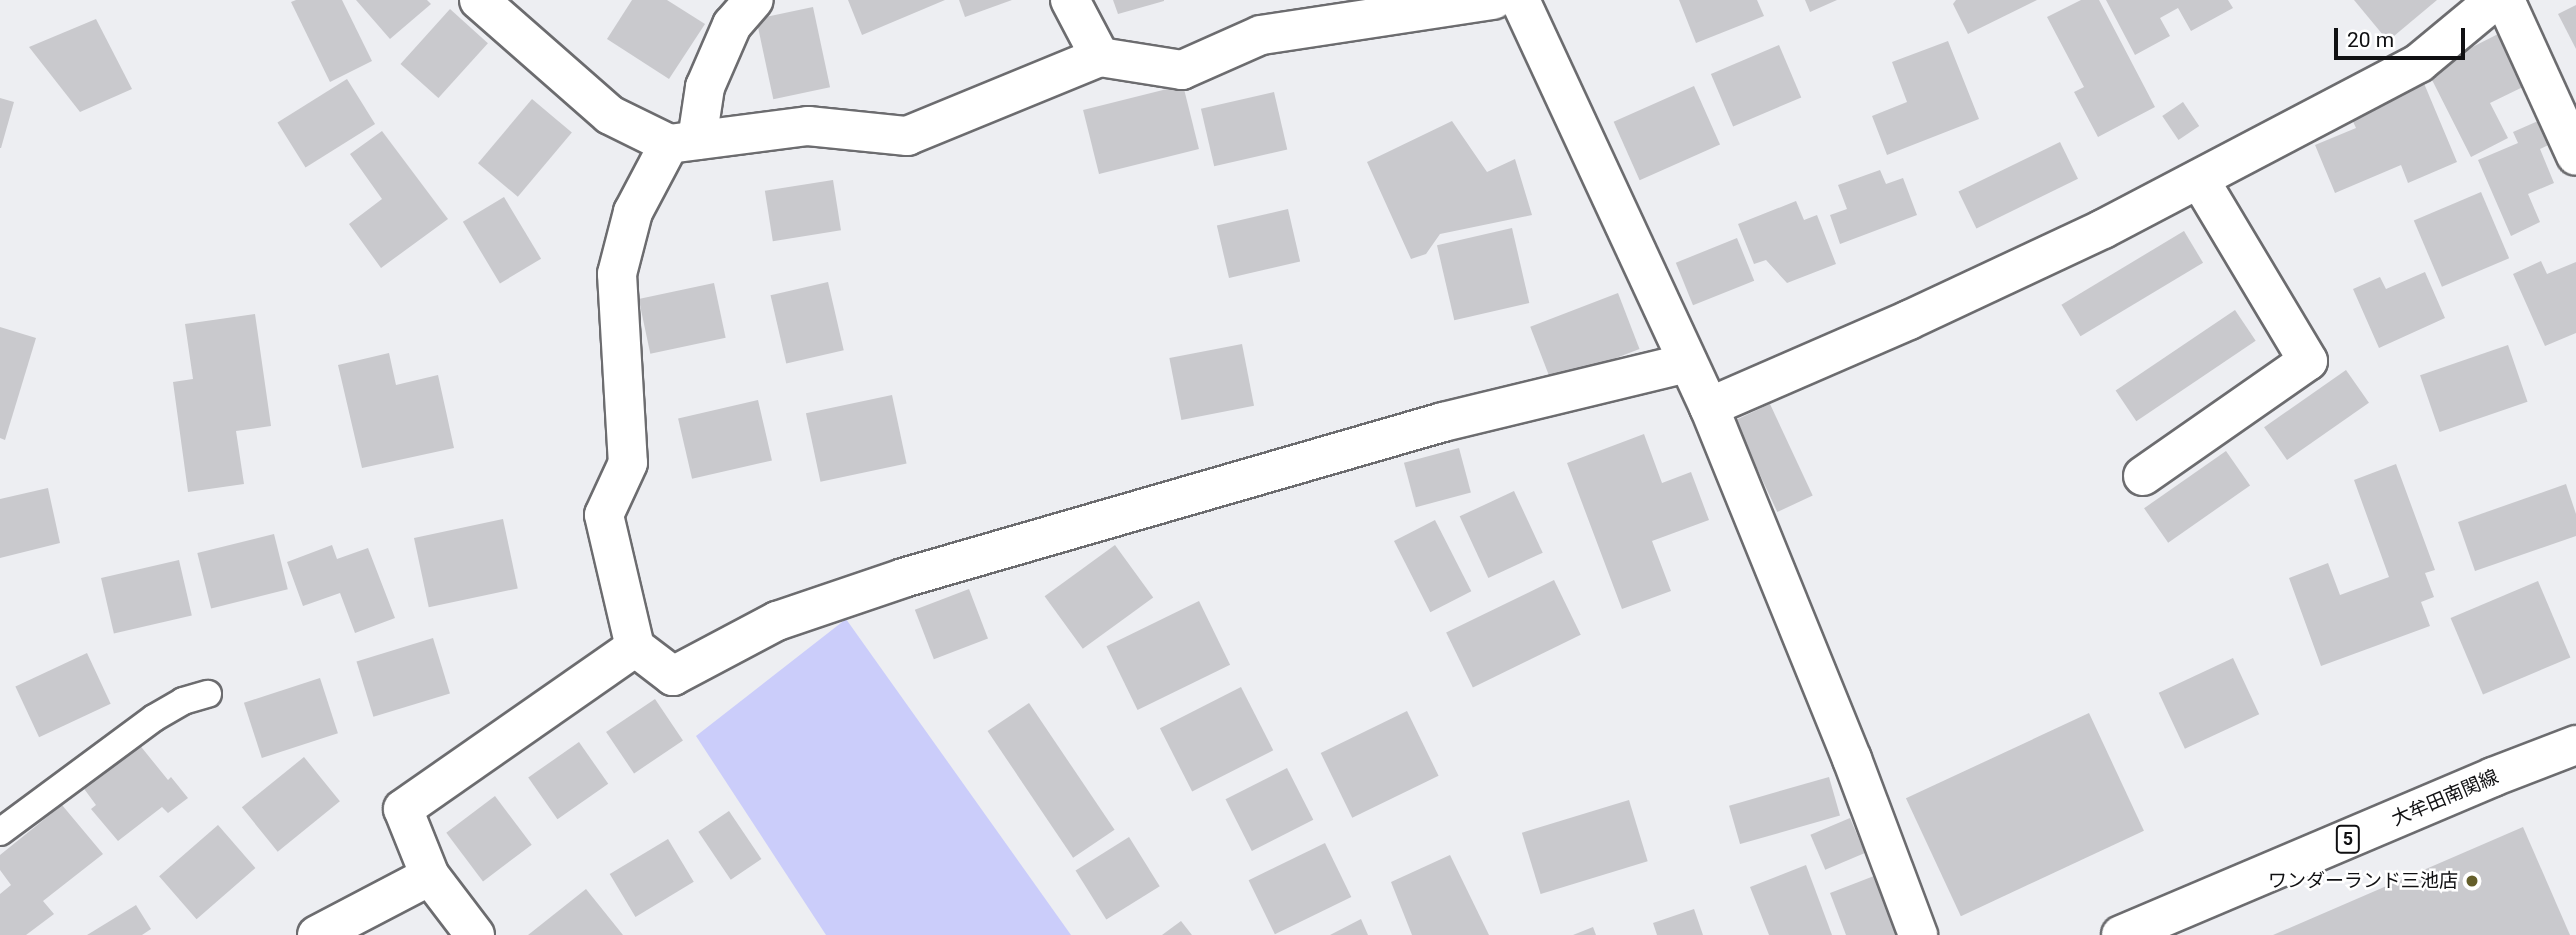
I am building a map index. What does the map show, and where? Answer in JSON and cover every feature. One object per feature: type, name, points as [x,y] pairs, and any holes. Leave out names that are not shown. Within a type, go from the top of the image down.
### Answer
[{"type":"street","points":[[479,0],[610,115],[683,142],[808,126],[908,136],[1100,57],[1182,70],[1261,35],[1493,0]]},
{"type":"street","points":[[754,0],[732,25],[683,142],[633,212],[617,274],[628,463],[604,515],[635,647],[673,677],[777,621],[903,578],[1443,422],[1687,363]]},
{"type":"street","points":[[1070,0],[1100,57]]},
{"type":"street","points":[[1520,0],[1709,407],[1852,759],[1918,935]]},
{"type":"street","points":[[1709,407],[1909,320],[2104,229],[2419,63],[2495,0]]},
{"type":"street","points":[[2505,0],[2576,156]]},
{"type":"street","points":[[2143,475],[2308,361],[2199,179]]},
{"type":"street","points":[[475,935],[430,876],[404,809],[635,647]]},
{"type":"street","name":"大牟田南関線","points":[[2121,935],[2493,777],[2576,746]]},
{"type":"street","points":[[317,935],[430,876]]},
{"type":"lane","points":[[0,832],[154,718],[183,701],[208,694]]},
{"type":"shaded area","points":[[846,619],[1071,935],[826,935],[696,736]]},
{"type":"building","points":[[342,0],[372,61],[330,82],[291,2]]},
{"type":"building","points":[[356,0],[427,0],[431,4],[390,39]]},
{"type":"building","points":[[632,0],[667,0],[705,24],[669,79],[607,39]]},
{"type":"building","points":[[848,0],[945,0],[862,35]]},
{"type":"building","points":[[959,0],[1012,0],[965,17]]},
{"type":"building","points":[[1113,0],[1164,0],[1164,1],[1118,14]]},
{"type":"building","points":[[1679,0],[1757,0],[1764,16],[1696,43]]},
{"type":"building","points":[[1805,0],[1837,0],[1810,12]]},
{"type":"building","points":[[1956,0],[2037,0],[1968,34],[1953,4]]},
{"type":"building","points":[[2081,0],[2099,0],[2155,107],[2098,137],[2074,92],[2084,87],[2047,17]]},
{"type":"building","points":[[2106,0],[2228,0],[2233,8],[2191,31],[2178,8],[2160,18],[2170,36],[2135,55]]},
{"type":"building","points":[[2354,0],[2437,0],[2388,41]]},
{"type":"building","points":[[2576,5],[2576,49],[2558,14]]},
{"type":"building","points":[[813,7],[830,87],[773,99],[756,19]]},
{"type":"building","points":[[450,9],[488,43],[438,98],[400,64]]},
{"type":"building","points":[[96,19],[132,89],[80,112],[29,47]]},
{"type":"building","points":[[2502,32],[2529,84],[2490,103],[2508,138],[2471,157],[2427,70]]},
{"type":"building","points":[[1948,41],[1979,119],[1887,155],[1872,116],[1907,102],[1892,62]]},
{"type":"building","points":[[1779,45],[1801,97],[1733,126],[1711,74]]},
{"type":"building","points":[[347,79],[375,124],[306,167],[277,122]]},
{"type":"building","points":[[2423,81],[2457,162],[2408,183],[2401,165],[2335,193],[2315,145],[2356,128],[2349,113]]},
{"type":"building","points":[[1183,85],[1199,149],[1099,174],[1083,110]]},
{"type":"building","points":[[1694,86],[1720,144],[1640,180],[1614,122]]},
{"type":"building","points":[[1274,92],[1287,149],[1214,166],[1201,109]]},
{"type":"building","points":[[0,98],[14,102],[1,148],[0,148]]},
{"type":"building","points":[[532,99],[572,132],[518,197],[478,163]]},
{"type":"building","points":[[2183,102],[2199,126],[2178,140],[2162,116]]},
{"type":"building","points":[[2547,117],[2557,141],[2540,149],[2554,183],[2528,194],[2540,222],[2511,236],[2478,160],[2518,143],[2513,132]]},
{"type":"building","points":[[1452,121],[1487,172],[1515,159],[1532,215],[1440,234],[1426,254],[1411,259],[1367,162]]},
{"type":"building","points":[[382,131],[448,219],[381,268],[349,224],[382,199],[350,154]]},
{"type":"building","points":[[2060,142],[2078,179],[1976,228],[1958,192]]},
{"type":"building","points":[[1880,170],[1886,184],[1903,178],[1917,215],[1840,244],[1830,215],[1847,209],[1838,185]]},
{"type":"building","points":[[833,180],[841,230],[773,241],[765,191]]},
{"type":"building","points":[[2481,192],[2509,258],[2442,287],[2414,221]]},
{"type":"building","points":[[504,197],[541,259],[500,283],[463,222]]},
{"type":"building","points":[[1796,201],[1804,220],[1817,215],[1836,264],[1787,283],[1766,260],[1754,264],[1738,224]]},
{"type":"building","points":[[1288,209],[1300,262],[1229,278],[1217,225]]},
{"type":"building","points":[[1512,228],[1529,303],[1454,320],[1437,245]]},
{"type":"building","points":[[2184,231],[2203,263],[2080,336],[2061,305]]},
{"type":"building","points":[[1737,238],[1754,281],[1693,305],[1676,263]]},
{"type":"building","points":[[2541,261],[2547,274],[2576,262],[2576,333],[2545,346],[2513,274]]},
{"type":"building","points":[[2425,272],[2445,318],[2379,348],[2353,289],[2380,277],[2386,289]]},
{"type":"building","points":[[828,282],[844,350],[786,363],[771,295]]},
{"type":"building","points":[[714,283],[726,338],[650,354],[639,299]]},
{"type":"building","points":[[1618,293],[1640,349],[1552,383],[1530,327]]},
{"type":"building","points":[[2235,310],[2256,341],[2136,421],[2116,391]]},
{"type":"building","points":[[255,314],[271,426],[236,431],[244,484],[188,492],[173,382],[193,379],[185,324]]},
{"type":"building","points":[[0,327],[36,338],[5,440],[0,438]]},
{"type":"building","points":[[1242,344],[1254,406],[1181,420],[1169,358]]},
{"type":"building","points":[[2508,345],[2528,402],[2440,432],[2420,375]]},
{"type":"building","points":[[389,353],[396,385],[438,375],[454,448],[362,468],[338,365]]},
{"type":"building","points":[[2346,370],[2369,403],[2287,460],[2264,427]]},
{"type":"building","points":[[892,395],[907,463],[820,482],[806,413]]},
{"type":"building","points":[[758,400],[772,460],[692,479],[678,418]]},
{"type":"building","points":[[1770,404],[1813,496],[1777,512],[1735,420]]},
{"type":"building","points":[[1644,434],[1662,483],[1691,472],[1709,520],[1652,541],[1671,591],[1622,609],[1567,463]]},
{"type":"building","points":[[1459,448],[1471,492],[1416,507],[1404,463]]},
{"type":"building","points":[[2226,451],[2250,485],[2168,543],[2144,508]]},
{"type":"building","points":[[2396,464],[2435,570],[2425,573],[2434,597],[2421,602],[2430,626],[2321,666],[2289,578],[2328,563],[2340,595],[2389,577],[2354,480]]},
{"type":"building","points":[[2566,484],[2576,514],[2576,536],[2475,571],[2458,522]]},
{"type":"building","points":[[48,488],[60,543],[0,558],[0,499]]},
{"type":"building","points":[[1514,491],[1543,553],[1488,578],[1460,516]]},
{"type":"building","points":[[503,519],[518,588],[429,607],[414,538]]},
{"type":"building","points":[[1435,520],[1471,591],[1430,612],[1394,541]]},
{"type":"building","points":[[274,534],[288,589],[211,608],[197,553]]},
{"type":"building","points":[[332,545],[337,559],[368,548],[395,618],[355,633],[340,593],[303,606],[287,562]]},
{"type":"building","points":[[1115,545],[1153,598],[1083,649],[1045,596]]},
{"type":"building","points":[[179,560],[192,616],[114,634],[101,578]]},
{"type":"building","points":[[1554,580],[1581,635],[1473,687],[1446,633]]},
{"type":"building","points":[[2538,581],[2570,657],[2483,695],[2451,618]]},
{"type":"building","points":[[969,589],[988,638],[934,659],[915,610]]},
{"type":"building","points":[[1199,601],[1230,665],[1138,710],[1106,646]]},
{"type":"building","points":[[433,638],[450,693],[373,717],[356,661]]},
{"type":"building","points":[[87,653],[111,704],[39,737],[15,686]]},
{"type":"building","points":[[2233,658],[2259,714],[2185,749],[2159,693]]},
{"type":"building","points":[[320,678],[338,733],[262,758],[244,703]]},
{"type":"building","points":[[1241,687],[1273,750],[1192,792],[1160,728]]},
{"type":"building","points":[[655,699],[683,740],[634,773],[606,732]]},
{"type":"building","points":[[1029,703],[1115,830],[1073,858],[988,731]]},
{"type":"building","points":[[1407,711],[1439,776],[1352,818],[1321,753]]},
{"type":"building","points":[[2089,713],[2144,831],[1961,916],[1906,798]]},
{"type":"building","points":[[579,742],[608,784],[557,819],[528,778]]},
{"type":"building","points":[[138,743],[168,780],[171,777],[188,798],[168,813],[162,807],[118,841],[91,809],[96,805],[82,786]]},
{"type":"building","points":[[304,757],[340,801],[278,852],[242,807]]},
{"type":"building","points":[[1287,768],[1313,820],[1252,851],[1226,799]]},
{"type":"building","points":[[1829,777],[1840,815],[1740,844],[1729,806]]},
{"type":"building","points":[[495,796],[532,845],[483,881],[446,833]]},
{"type":"building","points":[[1629,800],[1648,861],[1541,894],[1522,833]]},
{"type":"building","points":[[62,805],[103,854],[43,901],[54,914],[26,935],[0,935],[0,894],[11,885],[0,870],[0,855]]},
{"type":"building","points":[[729,811],[761,859],[731,880],[698,832]]},
{"type":"building","points":[[1850,818],[1865,853],[1825,870],[1810,835]]},
{"type":"building","points":[[218,825],[255,868],[197,919],[159,876]]},
{"type":"building","name":"ワンダーランド三池店","points":[[2523,827],[2570,935],[2273,935]]},
{"type":"building","points":[[1129,837],[1160,886],[1106,920],[1076,870]]},
{"type":"building","points":[[668,839],[694,882],[635,917],[610,874]]},
{"type":"building","points":[[1325,843],[1351,897],[1275,934],[1249,880]]},
{"type":"building","points":[[1450,855],[1489,935],[1412,935],[1391,882]]},
{"type":"building","points":[[1806,865],[1832,935],[1769,935],[1750,887]]},
{"type":"building","points":[[1874,876],[1896,935],[1846,935],[1830,893]]},
{"type":"building","points":[[586,889],[623,935],[528,935]]},
{"type":"building","points":[[136,905],[151,929],[142,935],[87,935]]},
{"type":"building","points":[[1694,909],[1703,935],[1657,935],[1653,923]]},
{"type":"building","points":[[1361,919],[1368,935],[1330,935]]},
{"type":"building","points":[[1181,921],[1192,935],[1162,935]]},
{"type":"building","points":[[1593,927],[1596,935],[1573,935]]},
{"type":"place","name":"ワンダーランド三池店","points":[[2472,881]]}]
